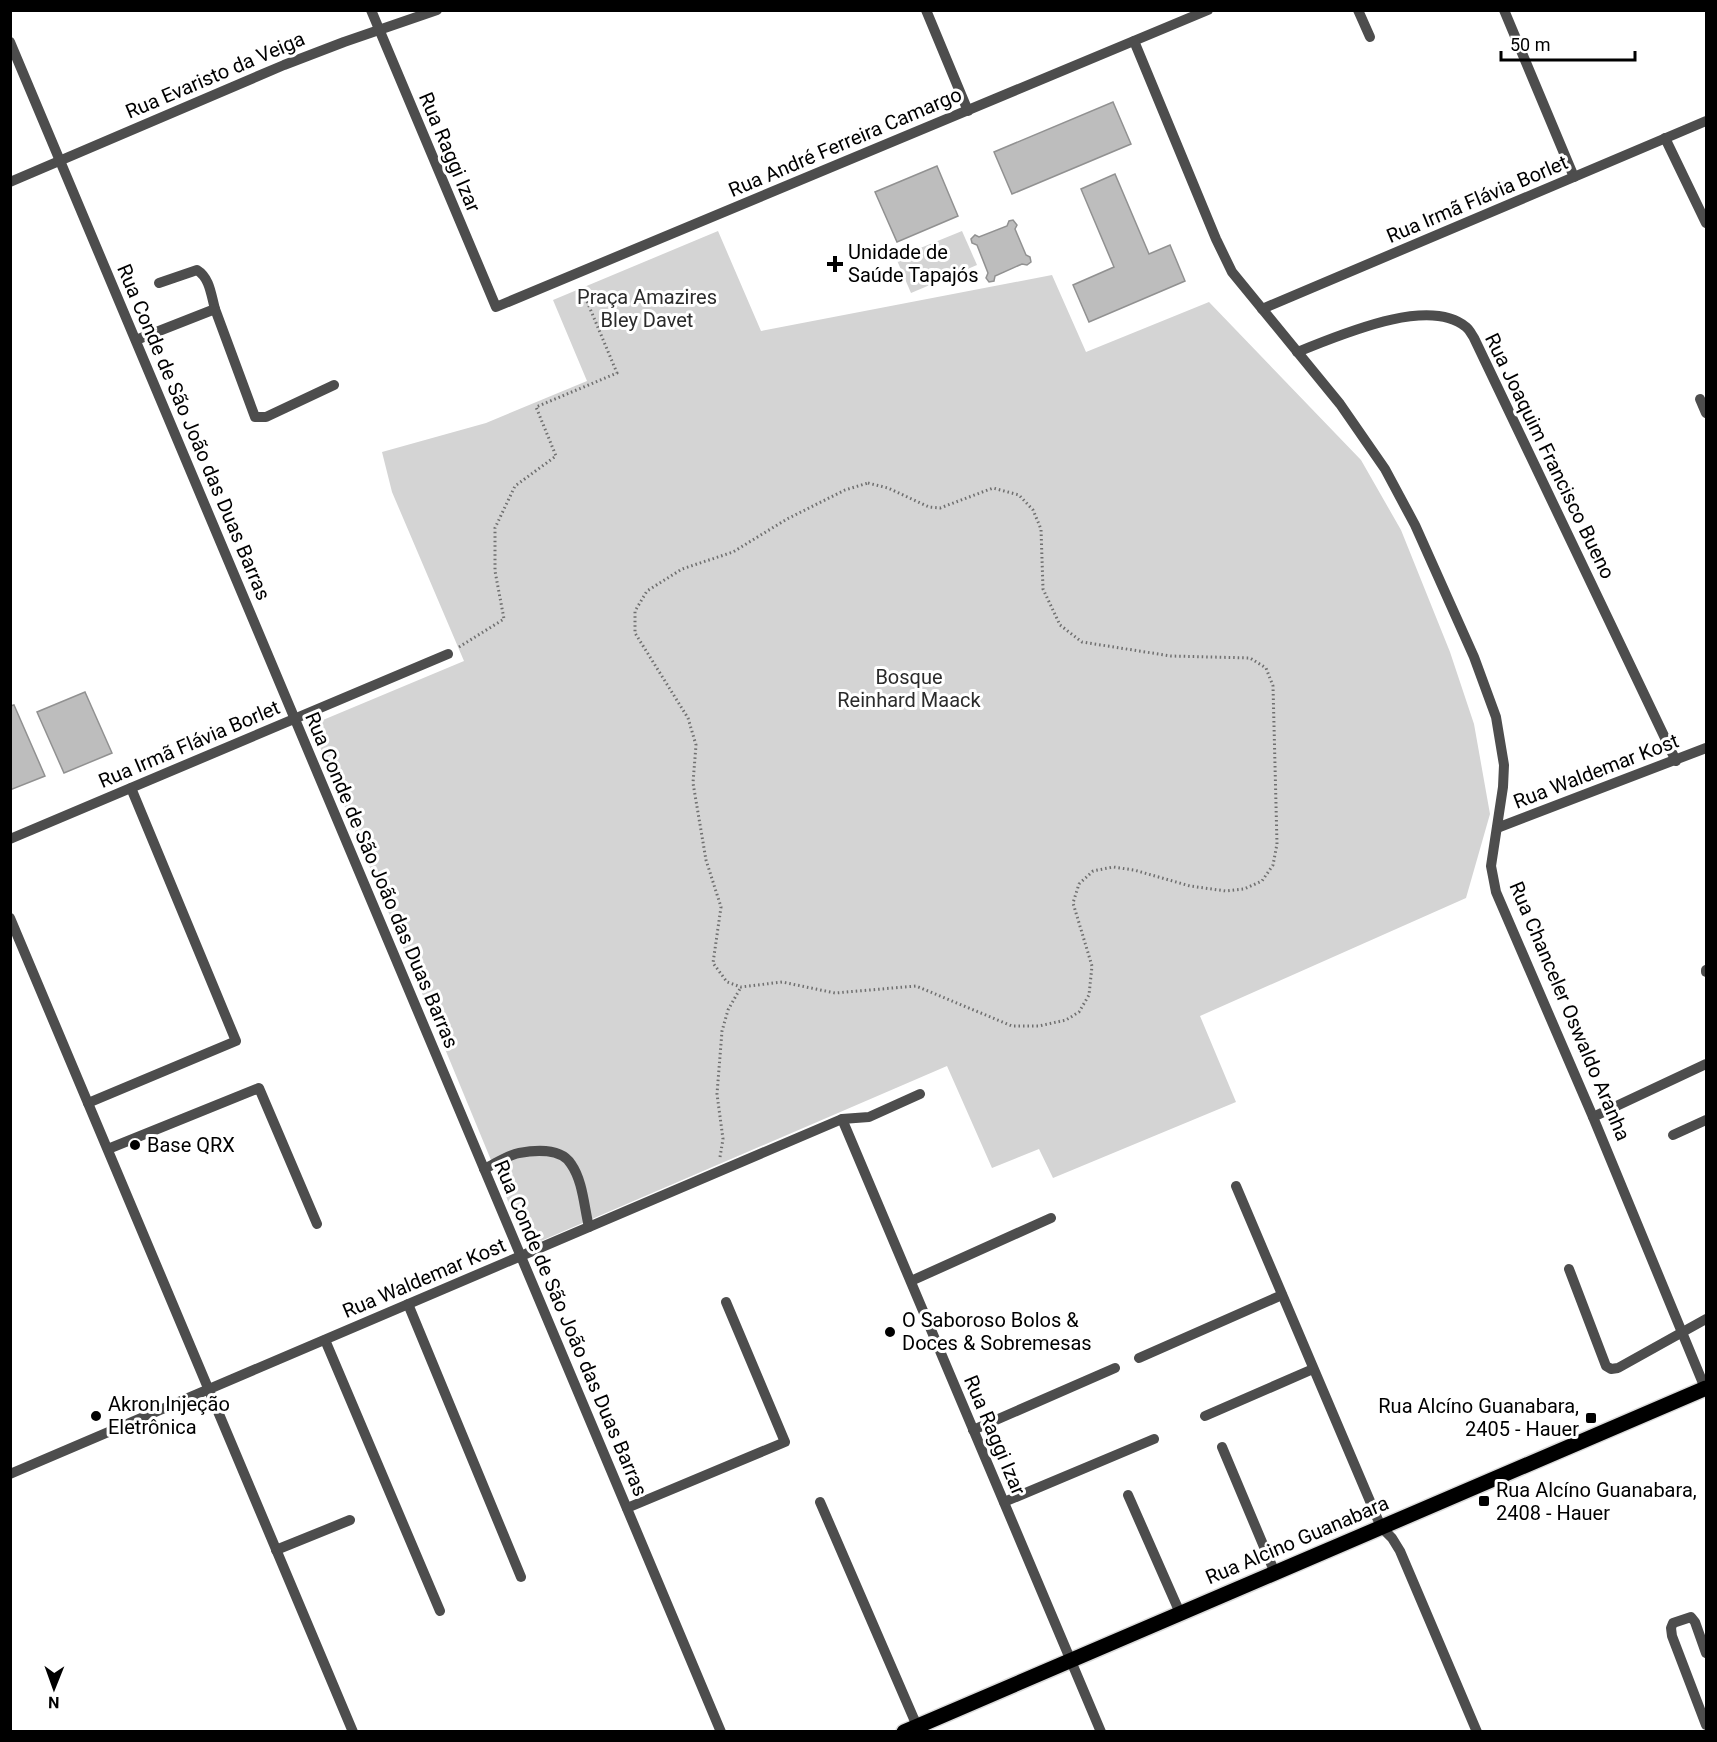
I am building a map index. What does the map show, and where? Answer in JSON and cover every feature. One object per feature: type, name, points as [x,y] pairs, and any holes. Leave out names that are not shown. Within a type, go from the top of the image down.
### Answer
[{"type":"main road","name":"Rua Alcino Guanabara","points":[[910,1729],[1706,1389]]},
{"type":"street","name":"Rua Raggi Izar","points":[[371,10],[496,307]]},
{"type":"street","name":"Rua Evaristo da Veiga","points":[[10,182],[284,65],[437,10]]},
{"type":"street","points":[[926,10],[968,111]]},
{"type":"street","name":"Rua André Ferreira Camargo","points":[[496,307],[1208,10]]},
{"type":"street","points":[[1358,10],[1370,37]]},
{"type":"street","points":[[1504,10],[1574,177]]},
{"type":"street","name":"Rua Chanceler Oswaldo Aranha","points":[[1134,41],[1232,272],[1362,433],[1402,498],[1486,686],[1500,733],[1504,765],[1491,866],[1496,892],[1706,1389]]},
{"type":"street","name":"Rua Conde de São João das Duas Barras","points":[[10,42],[721,1731]]},
{"type":"street","name":"Rua Irmã Flávia Borlet","points":[[1262,309],[1707,121]]},
{"type":"street","points":[[1665,138],[1707,223]]},
{"type":"street","points":[[159,283],[197,270],[203,274],[255,417],[266,417],[334,384]]},
{"type":"street","points":[[136,340],[215,309]]},
{"type":"street","name":"Rua Joaquim Francisco Bueno","points":[[1297,352],[1353,330],[1403,317],[1442,317],[1466,327],[1479,348],[1676,760]]},
{"type":"street","points":[[1700,399],[1707,413]]},
{"type":"street","name":"Rua Irmã Flávia Borlet","points":[[10,839],[448,654]]},
{"type":"street","name":"Rua Waldemar Kost","points":[[1497,828],[1707,748]]},
{"type":"street","points":[[88,1103],[236,1041],[131,788]]},
{"type":"street","points":[[10,918],[353,1731]]},
{"type":"street","points":[[1593,1117],[1707,1064]]},
{"type":"street","points":[[108,1149],[260,1088],[317,1224]]},
{"type":"street","name":"Rua Waldemar Kost","points":[[10,1474],[842,1119],[869,1117],[920,1094]]},
{"type":"street","name":"Rua Raggi Izar","points":[[842,1119],[1101,1731]]},
{"type":"street","points":[[1673,1135],[1707,1120]]},
{"type":"street","points":[[484,1169],[517,1153],[549,1151],[564,1156],[571,1163],[581,1189],[589,1227]]},
{"type":"street","points":[[1236,1186],[1381,1527],[1400,1551],[1477,1731]]},
{"type":"street","points":[[911,1281],[1052,1218]]},
{"type":"street","points":[[1569,1269],[1606,1366],[1611,1369],[1618,1368],[1707,1319]]},
{"type":"street","points":[[1139,1358],[1282,1295]]},
{"type":"street","points":[[627,1508],[785,1442],[726,1302]]},
{"type":"street","points":[[408,1304],[521,1577]]},
{"type":"street","points":[[325,1340],[440,1611]]},
{"type":"street","points":[[973,1430],[1115,1368]]},
{"type":"street","points":[[1205,1416],[1313,1369]]},
{"type":"street","points":[[1004,1502],[1154,1439]]},
{"type":"street","points":[[1222,1447],[1275,1573]]},
{"type":"street","points":[[1128,1495],[1180,1613]]},
{"type":"street","points":[[820,1502],[910,1729]]},
{"type":"street","points":[[276,1550],[350,1520]]},
{"type":"street","points":[[1707,1653],[1691,1617],[1673,1623],[1672,1636],[1707,1725]]},
{"type":"path","points":[[448,654],[504,619],[495,571],[495,528],[515,486],[556,456],[536,407],[617,373],[575,274]]},
{"type":"path","points":[[868,483],[888,488],[929,507],[940,508],[993,488],[1019,495],[1033,510],[1041,529],[1043,589],[1060,625],[1082,642],[1171,656],[1250,658],[1266,668],[1273,686],[1277,844],[1273,865],[1262,881],[1244,889],[1226,891],[1190,886],[1134,870],[1113,867],[1094,871],[1078,884],[1072,903],[1092,966],[1089,995],[1079,1012],[1066,1020],[1039,1026],[1012,1026],[916,986],[835,993],[782,982],[741,987],[727,982],[713,963],[720,907],[706,860],[700,827],[693,783],[696,745],[688,718],[635,633],[635,610],[647,591],[682,569],[733,552],[787,519],[845,490],[868,483]]},
{"type":"path","points":[[720,1159],[723,1139],[717,1094],[722,1032],[728,1010],[741,987]]},
{"type":"green space","name":"Bosque Reinhard Maack","points":[[718,231],[761,331],[1052,275],[1086,352],[1209,302],[1361,460],[1401,530],[1450,652],[1474,724],[1490,814],[1466,898],[1200,1016],[1236,1102],[1053,1178],[1039,1149],[992,1168],[947,1066],[527,1247],[311,725],[464,661],[392,492],[382,452],[486,423],[587,381],[553,300]]},
{"type":"green space","points":[[962,231],[977,265],[911,293],[896,258]]},
{"type":"building","points":[[1113,102],[1131,144],[1012,194],[994,152]]},
{"type":"building","points":[[937,166],[958,216],[897,242],[875,192]]},
{"type":"building","points":[[1115,174],[1149,254],[1170,245],[1185,281],[1089,322],[1073,285],[1114,267],[1081,189]]},
{"type":"building","points":[[1013,220],[1017,225],[1015,229],[1026,255],[1030,257],[1031,262],[995,276],[994,281],[989,282],[986,278],[988,273],[977,245],[972,243],[971,239],[975,235],[979,237],[1007,226],[1009,221]]},
{"type":"building","points":[[85,692],[112,753],[64,773],[37,712]]},
{"type":"building","points":[[14,705],[45,776],[10,790],[10,706]]},
{"type":"place","name":"Unidade de Saúde Tapajós","points":[[835,264]]},
{"type":"place","name":"Base QRX","points":[[135,1145]]},
{"type":"place","name":"O Saboroso Bolos & Doces & Sobremesas","points":[[890,1332]]},
{"type":"place","name":"Akron Injeção Eletrônica","points":[[96,1416]]},
{"type":"place","name":"Rua Alcíno Guanabara, 2405 - Hauer","points":[[1591,1418]]},
{"type":"place","name":"Rua Alcíno Guanabara, 2408 - Hauer","points":[[1484,1501]]},
{"type":"park label","name":"Praça Amazires Bley Davet","points":[[647,308]]}]
